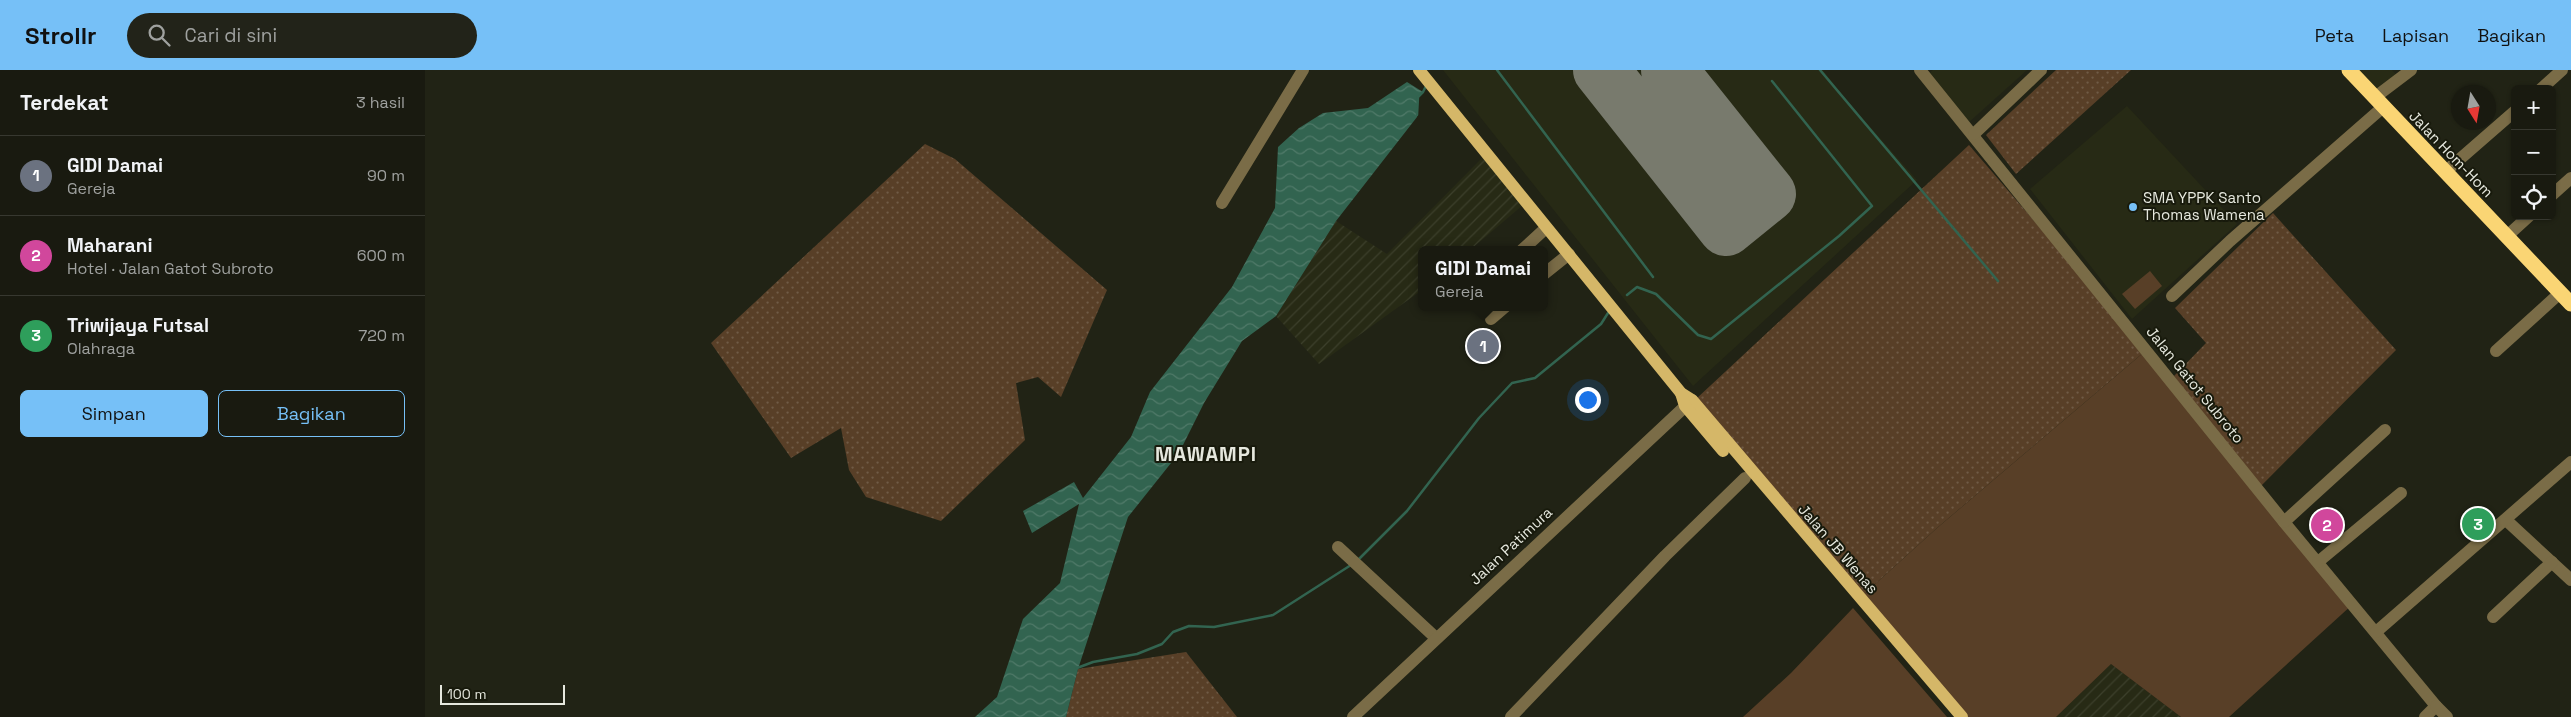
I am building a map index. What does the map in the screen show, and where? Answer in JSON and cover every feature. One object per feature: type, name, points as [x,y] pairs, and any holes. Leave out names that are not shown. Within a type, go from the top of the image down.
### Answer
[{"type":"highway","name":"Jalan Hom-Hom","points":[[2349,70],[2378,103],[2571,304]]},
{"type":"main road","points":[[1419,70],[1688,403]]},
{"type":"main road","name":"Jalan JB Wenas","points":[[1688,403],[1745,478],[1962,717]]},
{"type":"main road","name":"Jalan JB Wenas","points":[[1688,403],[1864,609],[1951,717]]},
{"type":"street","points":[[1222,202],[1303,70]]},
{"type":"street","name":"Jalan Gatot Subroto","points":[[1921,70],[2284,522],[2447,717]]},
{"type":"street","points":[[1974,134],[2041,70]]},
{"type":"street","points":[[2172,296],[2411,70]]},
{"type":"street","points":[[2545,85],[2562,70]]},
{"type":"street","points":[[2445,172],[2511,114]]},
{"type":"street","points":[[2556,191],[2571,178]]},
{"type":"street","points":[[2507,236],[2525,220]]},
{"type":"street","points":[[1526,246],[1546,228]]},
{"type":"street","points":[[1548,271],[1569,254]]},
{"type":"street","points":[[2496,351],[2560,293]]},
{"type":"street","points":[[1491,319],[1500,311]]},
{"type":"street","name":"Jalan Patimura","points":[[1353,717],[1688,403]]},
{"type":"street","points":[[2284,522],[2385,430]]},
{"type":"street","points":[[2376,632],[2570,466]]},
{"type":"street","points":[[1511,717],[1665,556],[1745,478]]},
{"type":"street","points":[[2318,562],[2401,493]]},
{"type":"street","points":[[2506,520],[2571,580]]},
{"type":"street","points":[[1338,547],[1437,638]]},
{"type":"street","points":[[2493,617],[2552,562]]},
{"type":"street","points":[[2425,717],[2436,706]]},
{"type":"shaded area","points":[[1443,70],[1823,70],[1843,96],[1917,180],[1693,386]]},
{"type":"shaded area","points":[[1933,70],[2027,70],[1968,123],[1927,75]]},
{"type":"shaded area","points":[[2056,70],[2131,70],[2016,174],[1986,135]]},
{"type":"shaded area","points":[[2354,70],[2392,70],[2398,77],[2377,92]]},
{"type":"shaded area","name":"SMA YPPK Santo Thomas Wamena","points":[[2127,106],[2237,224],[2132,319],[2030,189]]},
{"type":"shaded area","points":[[925,144],[955,159],[1107,290],[1061,397],[1038,377],[1016,383],[1025,440],[941,521],[866,497],[849,470],[841,428],[791,458],[711,343]]},
{"type":"shaded area","points":[[1969,145],[2083,278],[2143,353],[1937,528],[1863,595],[1696,399]]},
{"type":"shaded area","points":[[1483,157],[1523,205],[1475,246],[1418,246],[1418,293],[1319,364],[1276,316],[1336,221],[1387,254]]},
{"type":"shaded area","points":[[2273,213],[2396,350],[2258,489],[2174,376],[2206,343],[2175,308]]},
{"type":"shaded area","points":[[2150,271],[2162,286],[2135,309],[2122,294]]},
{"type":"shaded area","points":[[2143,353],[2353,604],[2229,717],[2181,717],[2111,664],[2056,717],[1967,717],[1863,595],[1937,528]]},
{"type":"shaded area","points":[[1853,608],[1947,717],[1743,717],[1791,673]]},
{"type":"shaded area","points":[[1186,652],[1237,717],[1066,717],[1078,669]]},
{"type":"shaded area","points":[[2111,664],[2181,717],[2056,717]]},
{"type":"water","points":[[1407,82],[1423,92],[1418,97],[1417,117],[1336,221],[1276,316],[1242,341],[1204,403],[1179,453],[1128,517],[1078,669],[1066,717],[975,717],[997,697],[1023,619],[1060,583],[1079,504],[1032,533],[1023,511],[1074,482],[1083,498],[1131,437],[1150,392],[1232,287],[1275,208],[1278,147],[1299,128],[1323,113],[1368,108]]},
{"type":"waterway","points":[[1497,70],[1653,277]]},
{"type":"waterway","points":[[1820,70],[1998,281]]},
{"type":"waterway","points":[[1627,295],[1637,287],[1656,294],[1698,335],[1711,339],[1839,236],[1872,206],[1772,81]]},
{"type":"waterway","points":[[1417,115],[1418,97],[1426,86]]},
{"type":"waterway","points":[[1357,561],[1407,511],[1479,418],[1512,383],[1535,378],[1601,324],[1608,313]]},
{"type":"waterway","points":[[1077,668],[1093,662],[1137,654],[1162,644],[1173,632],[1189,626],[1214,627],[1273,615],[1351,565]]},
{"type":"runway","points":[[1601,70],[1726,228],[1768,194],[1669,70]]},
{"type":"place","name":"SMA YPPK Santo Thomas Wamena","points":[[2133,207]]},
{"type":"place","name":"GIDI Damai","points":[[1483,346]]},
{"type":"place","name":"Triwijaya Futsal","points":[[2478,524]]},
{"type":"place","name":"Maharani","points":[[2327,525]]},
{"type":"district","name":"MAWAMPI","points":[[1206,454]]}]
